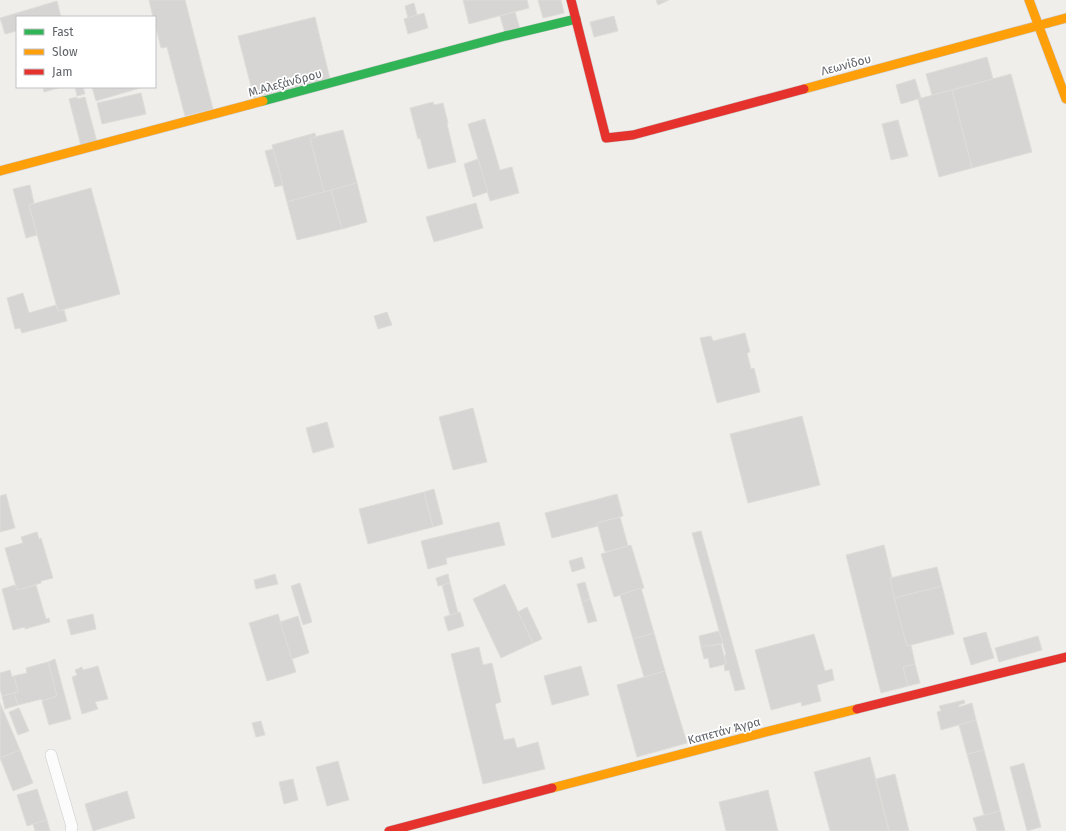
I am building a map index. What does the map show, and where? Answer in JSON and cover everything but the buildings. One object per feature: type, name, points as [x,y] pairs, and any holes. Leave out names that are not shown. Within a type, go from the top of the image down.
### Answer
[{"type":"street","points":[[571,0],[576,19]]},
{"type":"street","points":[[1029,0],[1066,99]]},
{"type":"street","name":"Λεωνίδου","points":[[576,19],[606,138],[633,135],[1066,18]]},
{"type":"street","name":"Μ.Αλεξάνδρου","points":[[0,171],[505,36],[576,19]]},
{"type":"street","name":"Καπετάν Άγρα","points":[[389,831],[762,733],[1066,657]]},
{"type":"lane","points":[[51,755],[72,827],[71,831]]},
{"type":"traffic: fast","points":[[263,101],[505,36],[576,19]]},
{"type":"traffic: slow","points":[[1029,0],[1066,99]]},
{"type":"traffic: slow","points":[[804,89],[1066,18]]},
{"type":"traffic: slow","points":[[0,171],[263,101]]},
{"type":"traffic: slow","points":[[552,788],[857,709]]},
{"type":"traffic: jam","points":[[571,0],[606,138],[633,135],[804,89]]},
{"type":"traffic: jam","points":[[857,709],[1066,657]]},
{"type":"traffic: jam","points":[[389,831],[552,788]]}]
